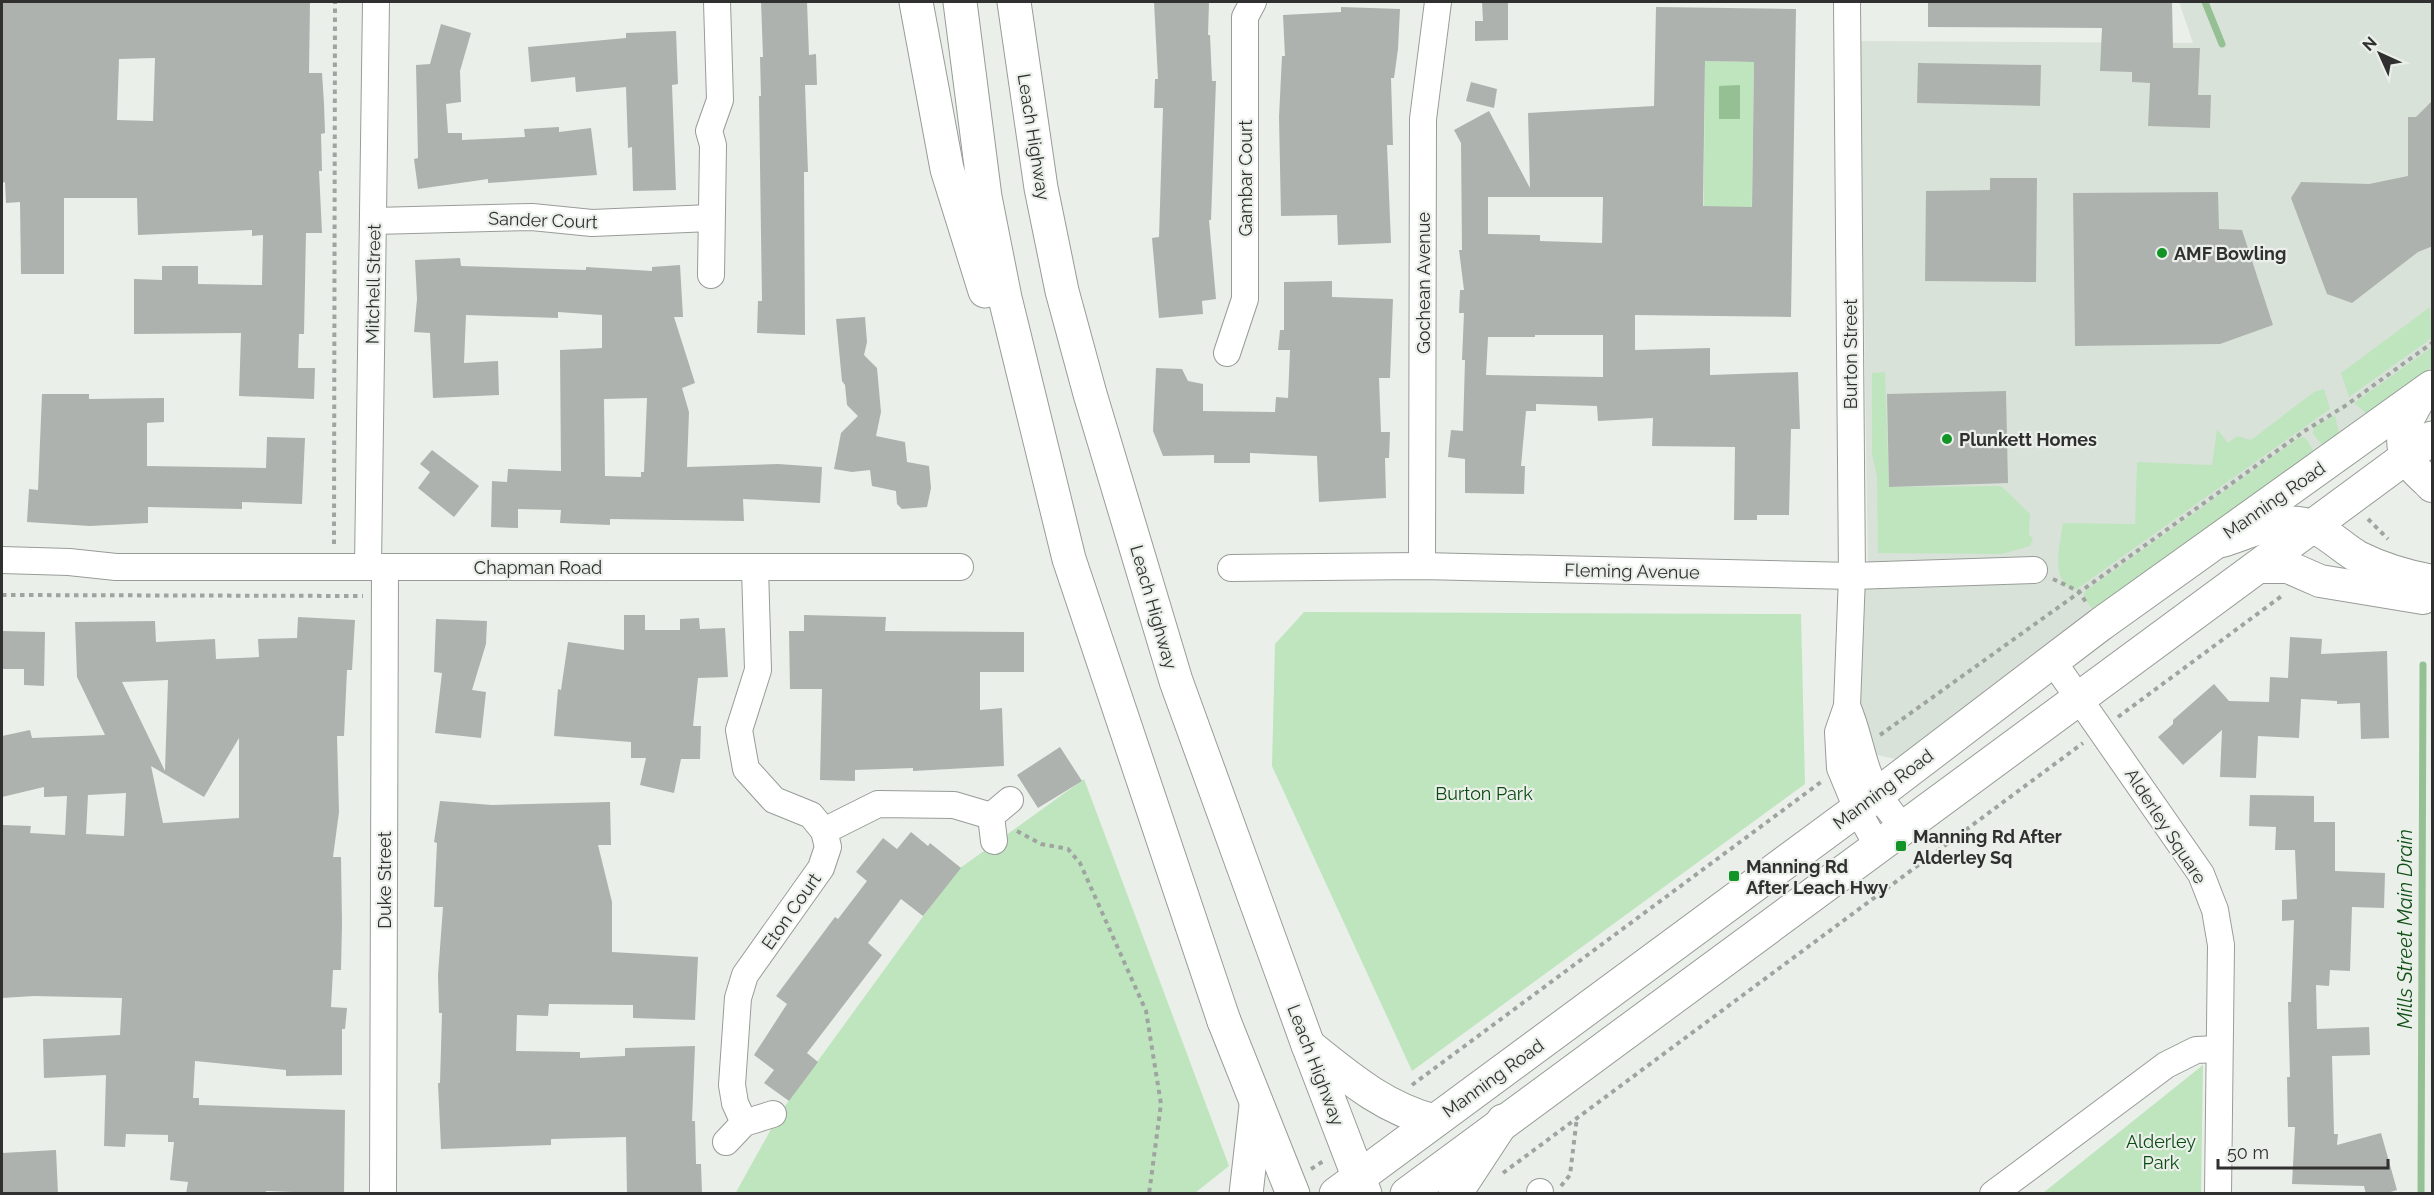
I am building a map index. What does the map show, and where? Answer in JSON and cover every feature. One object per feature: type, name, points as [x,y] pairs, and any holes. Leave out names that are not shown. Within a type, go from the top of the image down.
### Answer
[{"type":"main road","points":[[916,2],[947,169],[1069,559],[1224,1021],[1293,1194]]},
{"type":"main road","points":[[960,2],[985,197],[1005,298],[1069,559]]},
{"type":"main road","name":"Leach Highway","points":[[1014,2],[1041,188],[1062,291],[1176,681],[1308,1045],[1353,1188]]},
{"type":"main road","points":[[1036,2],[1041,188]]},
{"type":"main road","name":"Manning Road","points":[[1353,1188],[1434,1121],[1867,801],[2052,660],[2427,391]]},
{"type":"main road","points":[[1407,1194],[1503,1121],[2261,567],[2433,438]]},
{"type":"main road","points":[[1308,1045],[1364,1090],[1409,1115],[1434,1121]]},
{"type":"main road","points":[[1246,1194],[1256,1100]]},
{"type":"main road","points":[[1455,1194],[1503,1121]]},
{"type":"street","name":"Mitchell Street","points":[[376,2],[374,221],[377,566]]},
{"type":"street","points":[[711,274],[713,145],[709,131],[720,100],[717,2]]},
{"type":"street","name":"Gambar Court","points":[[1227,353],[1245,298],[1245,17],[1253,2]]},
{"type":"street","name":"Gochean Avenue","points":[[1422,566],[1423,119],[1438,2]]},
{"type":"street","name":"Burton Street","points":[[1847,2],[1852,576],[1847,706],[1838,732],[1840,768],[1867,801],[1890,837]]},
{"type":"street","name":"Sander Court","points":[[374,221],[532,217],[592,223],[711,218]]},
{"type":"street","points":[[2427,391],[2406,420],[2407,457],[2433,486]]},
{"type":"street","points":[[2211,544],[2277,524],[2299,523],[2313,528],[2357,556],[2386,570],[2433,581]]},
{"type":"street","name":"Chapman Road","points":[[2,560],[69,562],[116,567],[960,567]]},
{"type":"street","name":"Duke Street","points":[[377,566],[384,597],[383,1194]]},
{"type":"street","name":"Fleming Avenue","points":[[1231,568],[1422,566],[1852,576],[2034,570]]},
{"type":"street","name":"Chapman Road","points":[[2,574],[71,575],[116,567]]},
{"type":"street","points":[[2261,567],[2288,567],[2307,577],[2433,600]]},
{"type":"street","points":[[755,568],[758,670],[739,730],[746,769],[774,800],[811,815],[824,831],[878,804],[954,805],[998,819]]},
{"type":"street","name":"Alderley Square","points":[[2052,660],[2201,874],[2215,910],[2222,945],[2218,1194]]},
{"type":"street","name":"Burton Street","points":[[1847,706],[1858,731],[1867,801]]},
{"type":"street","name":"Eton Court","points":[[744,1123],[735,1103],[732,1085],[738,998],[745,975],[821,868],[828,847],[824,831]]},
{"type":"street","points":[[1993,1194],[2166,1065],[2196,1050],[2219,1049]]},
{"type":"street","points":[[726,1142],[744,1123],[773,1114]]},
{"type":"path","points":[[333,594],[335,2]]},
{"type":"path","points":[[1861,753],[1876,738],[2078,591],[2433,343]]},
{"type":"path","points":[[1497,1179],[1577,1117],[2307,577]]},
{"type":"path","points":[[2,595],[333,594],[384,597]]},
{"type":"path","points":[[1388,1104],[1397,1089],[1411,1085],[1840,768]]},
{"type":"path","points":[[998,819],[1041,844],[1068,849],[1080,862],[1146,1011],[1161,1104],[1149,1194]]},
{"type":"path","points":[[1545,1193],[1570,1174],[1577,1117]]},
{"type":"shaded area","points":[[2179,2],[2432,2],[2432,378],[1904,761],[1877,755],[1859,723],[1859,613],[1868,577],[1860,41],[2193,43]]},
{"type":"shaded area","points":[[1740,85],[1740,119],[1719,119],[1719,86]]},
{"type":"green space","points":[[1705,61],[1754,62],[1751,260],[1703,260]]},
{"type":"green space","points":[[2430,307],[2432,338],[2349,397],[2341,373]]},
{"type":"green space","points":[[2432,347],[2432,367],[2367,414],[2354,403]]},
{"type":"green space","points":[[1885,372],[1889,487],[2001,486],[2030,514],[2029,535],[2033,538],[2030,546],[2002,554],[1878,553],[1877,477],[1872,454],[1872,373]]},
{"type":"green space","points":[[2324,389],[2330,409],[2074,591],[2066,585],[2061,578],[2058,561],[2063,523],[2135,524],[2137,462],[2212,465],[2217,429],[2228,443],[2237,436],[2251,440],[2314,392]]},
{"type":"green space","points":[[2335,415],[2339,433],[2323,446],[2313,434],[2314,427]]},
{"type":"green space","points":[[2300,437],[2306,438],[2314,452],[2093,610],[2084,598],[2084,592]]},
{"type":"green space","name":"Burton Park","points":[[1304,612],[1801,614],[1805,784],[1412,1071],[1272,766],[1275,644]]},
{"type":"green space","points":[[1084,779],[1229,1166],[1195,1193],[735,1194],[780,1113],[956,871]]},
{"type":"green space","name":"Alderley Park","points":[[2203,1065],[2201,1193],[2043,1193]]},
{"type":"building","points":[[2,2],[310,2],[309,73],[322,73],[324,104],[325,133],[321,134],[322,171],[319,171],[322,233],[306,233],[304,334],[299,334],[298,368],[315,368],[314,399],[239,396],[241,333],[134,334],[134,279],[162,280],[162,266],[198,266],[198,284],[262,285],[263,235],[252,236],[252,230],[138,235],[137,198],[64,198],[64,274],[21,274],[20,202],[6,203],[5,182],[2,183]],"holes":[[[155,58],[153,121],[117,120],[119,59]]]},
{"type":"building","points":[[761,2],[807,2],[809,55],[816,54],[817,85],[805,85],[808,172],[804,172],[805,335],[757,333],[758,301],[762,301],[759,96],[761,96],[760,57],[763,57]]},
{"type":"building","points":[[1154,2],[1209,2],[1208,35],[1210,35],[1212,81],[1216,81],[1211,220],[1209,220],[1216,299],[1202,301],[1203,314],[1159,318],[1152,238],[1159,237],[1163,108],[1154,108],[1155,79],[1158,79]]},
{"type":"building","points":[[1482,2],[1508,2],[1508,40],[1475,41],[1475,21],[1483,21]]},
{"type":"building","points":[[1928,2],[2172,2],[2173,48],[2200,48],[2198,95],[2211,95],[2210,128],[2148,126],[2150,83],[2132,82],[2132,72],[2100,71],[2102,28],[1928,27]]},
{"type":"building","points":[[1341,7],[1400,9],[1398,49],[1394,78],[1391,78],[1393,145],[1387,145],[1391,243],[1338,245],[1337,215],[1281,216],[1279,117],[1282,56],[1285,56],[1283,15],[1341,12]]},
{"type":"building","points":[[1656,7],[1796,9],[1791,317],[1635,315],[1635,350],[1710,348],[1710,375],[1798,372],[1800,429],[1791,429],[1789,515],[1757,515],[1757,520],[1734,520],[1735,447],[1652,446],[1653,418],[1598,421],[1597,406],[1536,404],[1536,411],[1526,411],[1521,466],[1525,466],[1524,494],[1465,493],[1465,459],[1448,457],[1451,430],[1463,431],[1465,360],[1462,360],[1464,313],[1459,313],[1460,290],[1464,290],[1459,250],[1462,250],[1461,143],[1454,130],[1489,111],[1530,188],[1528,113],[1654,106]],"holes":[[[1705,61],[1754,62],[1752,207],[1703,206]],[[1488,197],[1603,197],[1602,243],[1540,241],[1540,235],[1488,234]],[[1535,335],[1603,335],[1603,377],[1486,375],[1488,337],[1535,337]]]},
{"type":"building","points":[[441,24],[471,33],[460,71],[461,102],[446,104],[448,133],[462,133],[462,140],[525,137],[524,129],[559,127],[559,132],[591,128],[597,175],[488,183],[488,179],[418,189],[414,159],[418,158],[416,65],[430,64]]},
{"type":"building","points":[[676,31],[678,84],[672,85],[676,190],[633,191],[632,147],[628,148],[626,87],[576,92],[575,77],[531,82],[528,47],[626,38],[626,33]]},
{"type":"building","points":[[1918,63],[2041,65],[2040,106],[1917,103]]},
{"type":"building","points":[[1471,82],[1497,89],[1494,108],[1466,101]]},
{"type":"building","points":[[2433,100],[2433,246],[2418,252],[2352,303],[2327,294],[2291,198],[2301,182],[2369,184],[2408,176],[2408,117],[2416,117]]},
{"type":"building","points":[[1990,178],[2037,178],[2036,282],[1925,281],[1926,191],[1990,190]]},
{"type":"building","name":"AMF Bowling","points":[[2218,192],[2219,229],[2242,230],[2273,325],[2220,344],[2075,346],[2073,193]]},
{"type":"building","points":[[460,258],[461,266],[586,270],[586,267],[652,271],[652,267],[680,265],[683,317],[674,317],[695,383],[682,388],[689,412],[687,467],[778,464],[822,467],[820,503],[743,499],[744,521],[610,519],[610,525],[560,523],[561,510],[518,509],[518,528],[491,527],[492,481],[507,482],[508,469],[561,471],[560,350],[602,348],[602,315],[558,312],[558,318],[466,315],[464,363],[498,361],[499,395],[433,398],[430,333],[414,332],[417,299],[415,260]],"holes":[[[647,398],[644,472],[641,472],[641,477],[605,476],[604,399]]]},
{"type":"building","points":[[1332,281],[1332,297],[1393,299],[1390,378],[1379,378],[1381,432],[1390,432],[1389,458],[1385,458],[1386,498],[1319,502],[1317,456],[1250,453],[1250,463],[1214,463],[1214,455],[1163,456],[1153,431],[1156,368],[1182,369],[1188,381],[1203,384],[1203,411],[1275,412],[1276,397],[1288,398],[1290,350],[1278,350],[1280,330],[1284,330],[1284,282]]},
{"type":"building","points":[[865,317],[867,342],[864,355],[877,368],[881,412],[876,436],[905,442],[907,462],[929,466],[931,488],[927,507],[902,509],[897,504],[896,491],[872,486],[870,470],[852,472],[834,469],[841,433],[858,416],[847,405],[845,385],[842,381],[836,319]]},
{"type":"building","name":"Plunkett Homes","points":[[2006,391],[2008,483],[1889,487],[1887,394]]},
{"type":"building","points":[[42,394],[89,394],[89,399],[164,398],[164,422],[147,423],[147,466],[266,468],[267,437],[305,438],[302,504],[242,502],[242,509],[148,507],[148,523],[90,526],[27,522],[29,489],[38,490]]},
{"type":"building","points":[[432,450],[479,486],[454,517],[418,488],[430,472],[420,464]]},
{"type":"building","points":[[624,615],[645,615],[645,630],[680,630],[680,619],[699,618],[700,629],[725,628],[728,677],[698,678],[693,726],[701,726],[700,759],[681,759],[674,793],[640,785],[646,758],[631,758],[631,742],[554,736],[558,689],[561,690],[568,642],[624,650]]},
{"type":"building","points":[[804,615],[886,617],[885,631],[1024,632],[1024,672],[980,672],[980,710],[1002,708],[1004,766],[913,771],[913,768],[855,770],[855,781],[820,780],[822,689],[790,689],[789,631],[804,631]]},
{"type":"building","points":[[298,617],[355,620],[352,670],[347,670],[344,736],[337,736],[339,812],[333,857],[341,857],[342,923],[341,970],[333,970],[331,1007],[347,1008],[345,1029],[342,1029],[342,1075],[286,1076],[286,1070],[195,1061],[193,1098],[199,1098],[199,1105],[345,1110],[344,1194],[266,1191],[266,1194],[186,1194],[188,1182],[170,1180],[174,1142],[168,1142],[168,1135],[126,1134],[125,1147],[104,1146],[106,1075],[44,1078],[43,1039],[120,1035],[122,998],[34,996],[2,998],[2,825],[31,826],[30,833],[65,835],[67,796],[44,797],[44,787],[2,797],[2,736],[30,730],[32,738],[105,735],[77,677],[75,622],[155,621],[156,642],[215,639],[216,659],[259,657],[258,639],[297,638]],"holes":[[[168,680],[165,771],[122,682]],[[239,738],[239,818],[163,823],[151,766],[204,797]],[[126,793],[124,836],[86,834],[88,795]]]},
{"type":"building","points":[[436,619],[487,621],[486,644],[472,690],[486,692],[481,738],[435,733],[442,673],[434,672]]},
{"type":"building","points":[[2,631],[45,632],[44,686],[24,685],[24,669],[2,669]]},
{"type":"building","points":[[2290,637],[2322,639],[2321,654],[2387,651],[2389,738],[2361,739],[2360,703],[2337,704],[2337,701],[2301,699],[2299,738],[2258,736],[2256,778],[2220,777],[2222,730],[2183,765],[2158,737],[2173,724],[2173,720],[2214,684],[2229,701],[2269,702],[2270,677],[2288,678]]},
{"type":"building","points":[[1060,747],[1082,781],[1038,808],[1017,775]]},
{"type":"building","points":[[2250,795],[2314,796],[2314,822],[2335,822],[2335,871],[2385,873],[2384,908],[2352,907],[2350,971],[2330,970],[2329,986],[2316,985],[2317,1029],[2369,1027],[2370,1055],[2332,1056],[2334,1134],[2338,1134],[2337,1145],[2381,1133],[2397,1190],[2384,1194],[2366,1194],[2364,1186],[2292,1184],[2295,1127],[2288,1127],[2287,1077],[2290,1077],[2288,1002],[2291,1002],[2294,920],[2282,921],[2282,900],[2297,899],[2295,850],[2275,850],[2276,827],[2249,826]]},
{"type":"building","points":[[440,801],[492,805],[610,802],[611,845],[598,845],[612,902],[612,952],[698,957],[695,1020],[633,1018],[633,1005],[549,1004],[548,1016],[517,1015],[516,1051],[580,1052],[580,1058],[625,1056],[625,1048],[695,1046],[692,1121],[695,1121],[696,1164],[701,1164],[702,1194],[627,1194],[626,1137],[551,1139],[551,1145],[441,1149],[438,1083],[440,1083],[442,1013],[439,1013],[438,975],[443,907],[434,907],[437,843],[434,842]]},
{"type":"building","points":[[911,832],[928,846],[930,843],[961,868],[923,916],[901,899],[868,943],[882,955],[807,1053],[818,1062],[789,1101],[764,1083],[774,1070],[754,1055],[787,1004],[776,996],[835,917],[838,919],[867,881],[856,872],[883,838],[897,849]]},
{"type":"building","points":[[56,1150],[58,1194],[2,1194],[2,1153]]},
{"type":"waterway","points":[[2205,2],[2222,44]]},
{"type":"waterway","name":"Mills Street Main Drain","points":[[2421,1194],[2423,665]]},
{"type":"place","name":"AMF Bowling","points":[[2162,253]]},
{"type":"place","name":"Plunkett Homes","points":[[1947,439]]},
{"type":"place","name":"Manning Rd After Alderley Sq","points":[[1901,846]]},
{"type":"place","name":"Manning Rd After Leach Hwy","points":[[1734,876]]}]
